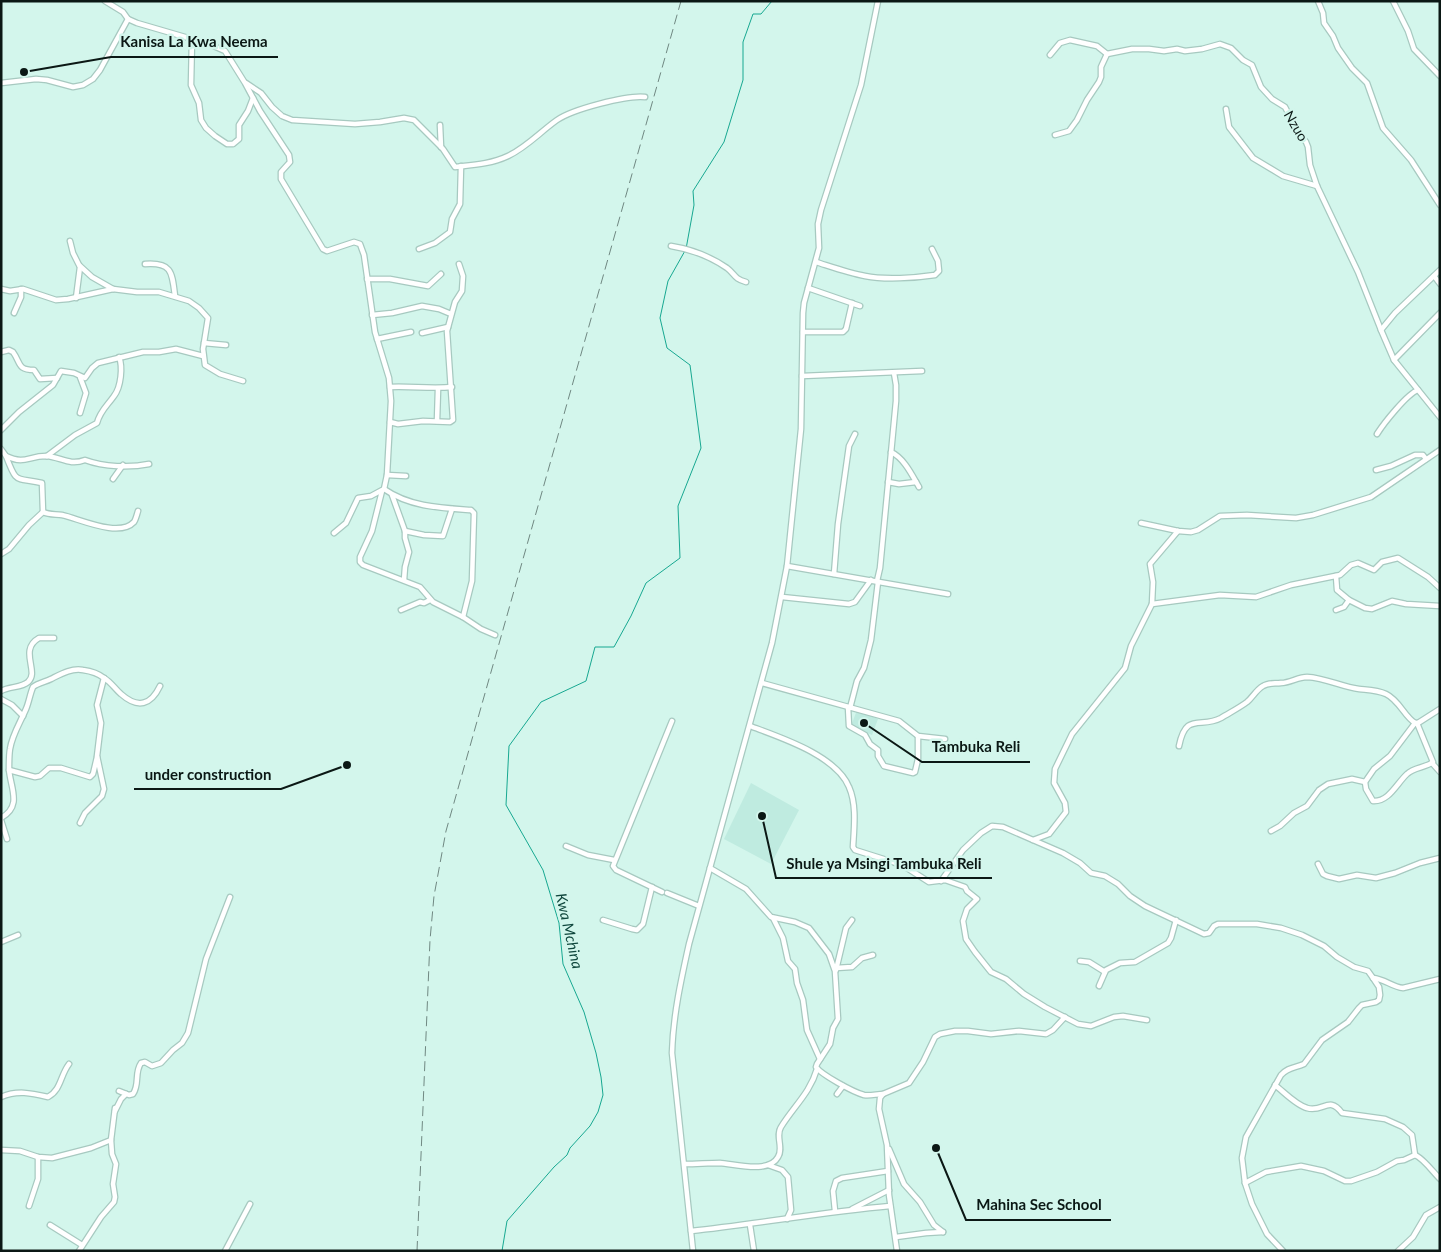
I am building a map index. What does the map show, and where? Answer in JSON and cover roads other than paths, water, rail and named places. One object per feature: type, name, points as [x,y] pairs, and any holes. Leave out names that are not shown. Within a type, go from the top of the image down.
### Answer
[{"type":"street","points":[[105,1],[123,12],[128,18],[146,26],[225,51],[290,158],[290,162],[281,172],[281,179],[323,249],[326,251],[354,242],[358,242],[360,245],[364,256],[377,340],[389,375],[390,422],[387,475],[372,531],[359,560],[363,565],[420,587],[426,592],[430,600],[495,635]]},
{"type":"street","points":[[693,1251],[672,1053],[673,1030],[682,976],[699,906],[762,683],[782,597],[801,429],[803,313],[819,248],[818,224],[821,210],[861,85],[878,1]]},
{"type":"street","points":[[1318,1],[1324,15],[1324,23],[1333,36],[1338,48],[1352,68],[1367,83],[1383,128],[1411,160],[1440,205]]},
{"type":"street","points":[[1393,1],[1408,31],[1414,49],[1440,76]]},
{"type":"street","points":[[1,83],[36,79],[73,86],[83,85],[100,70],[128,18]]},
{"type":"street","points":[[192,39],[192,85],[199,103],[201,120],[206,128],[222,141],[233,144],[239,138],[239,125],[248,111],[253,98]]},
{"type":"street","points":[[1050,56],[1060,43],[1070,40],[1097,46],[1107,54],[1101,67],[1099,82],[1087,100],[1078,120],[1069,131],[1055,135]]},
{"type":"street","name":"Nzuo","points":[[1107,54],[1132,49],[1164,51],[1178,49],[1185,51],[1220,44],[1231,48],[1243,60],[1254,67],[1265,93],[1285,107],[1308,147],[1310,165],[1317,186],[1358,272],[1394,360],[1440,417]]},
{"type":"street","points":[[245,83],[261,93],[276,111],[287,119],[355,124],[407,118],[417,122],[441,146],[453,166],[489,162],[507,156],[525,146],[557,120],[577,109],[635,96],[645,97]]},
{"type":"street","points":[[1226,109],[1228,126],[1254,158],[1283,176],[1317,186]]},
{"type":"street","points":[[440,125],[441,146]]},
{"type":"street","points":[[418,250],[438,241],[450,232],[452,220],[460,205],[461,166]]},
{"type":"street","points":[[70,242],[80,266],[113,289]]},
{"type":"street","points":[[671,246],[686,248],[714,261],[729,269],[736,278],[746,282]]},
{"type":"street","points":[[816,262],[874,278],[924,277],[935,275],[938,272],[939,264],[932,249]]},
{"type":"street","points":[[145,264],[160,264],[167,268],[172,277],[175,296]]},
{"type":"street","points":[[390,422],[404,424],[437,421],[450,422],[453,420],[447,334],[455,302],[462,291],[463,276],[460,264]]},
{"type":"street","points":[[76,298],[80,266]]},
{"type":"street","points":[[1381,330],[1395,313],[1440,270]]},
{"type":"street","points":[[367,279],[393,279],[428,286],[441,274]]},
{"type":"street","points":[[1434,276],[1440,284]]},
{"type":"street","points":[[14,313],[21,297],[21,288]]},
{"type":"street","points":[[1,289],[10,291],[21,288],[53,299],[76,298],[113,289],[157,292],[175,296],[193,303],[207,316],[208,321],[203,349],[206,367],[227,377],[243,381]]},
{"type":"street","points":[[808,288],[860,306]]},
{"type":"street","points":[[803,332],[843,332],[849,320],[852,304]]},
{"type":"street","points":[[372,315],[392,313],[420,306],[439,309],[451,314]]},
{"type":"street","points":[[1394,360],[1440,313]]},
{"type":"street","points":[[422,333],[448,327]]},
{"type":"street","points":[[377,340],[411,332]]},
{"type":"street","points":[[204,342],[226,345]]},
{"type":"street","points":[[1,430],[19,412],[53,385],[61,371],[85,378],[96,365],[118,357],[143,352],[176,349],[203,356]]},
{"type":"street","points":[[197,353],[203,349]]},
{"type":"street","points":[[1,352],[9,350],[13,352],[22,368],[34,370],[40,379],[57,378]]},
{"type":"street","points":[[3,453],[22,461],[47,456],[75,435],[97,423],[102,411],[116,395],[118,389],[122,368],[118,357]]},
{"type":"street","points":[[802,376],[922,371]]},
{"type":"street","points":[[894,373],[896,401],[880,568],[870,640],[864,668],[857,681],[849,707],[849,726],[865,735],[870,744],[878,750],[878,756],[884,766],[913,773],[915,772],[918,759],[918,736]]},
{"type":"street","points":[[80,376],[86,394],[80,413]]},
{"type":"street","points":[[390,386],[452,387]]},
{"type":"street","points":[[437,421],[438,388]]},
{"type":"street","points":[[1377,434],[1405,400],[1418,390]]},
{"type":"street","points":[[834,574],[838,524],[849,446],[855,434]]},
{"type":"street","points":[[1142,523],[1191,532],[1198,530],[1213,519],[1228,515],[1296,518],[1313,515],[1371,497],[1440,450]]},
{"type":"street","points":[[888,482],[918,484],[900,458],[891,452]]},
{"type":"street","points":[[1,554],[43,512],[42,483],[15,477],[3,453]]},
{"type":"street","points":[[1376,470],[1391,466],[1415,455],[1423,456],[1426,459]]},
{"type":"street","points":[[47,456],[73,463],[86,460],[103,466],[149,464]]},
{"type":"street","points":[[113,479],[123,465]]},
{"type":"street","points":[[387,475],[406,476]]},
{"type":"street","points":[[383,490],[414,504],[471,510],[475,515],[472,581],[463,617]]},
{"type":"street","points":[[334,533],[346,523],[358,498],[371,496],[383,490]]},
{"type":"street","points":[[392,495],[405,530],[405,538],[410,552],[405,567],[404,580]]},
{"type":"street","points":[[405,530],[424,535],[443,536],[452,509]]},
{"type":"street","points":[[43,512],[46,514],[63,515],[88,524],[121,529],[134,522],[138,511]]},
{"type":"street","points":[[1033,840],[1048,834],[1066,812],[1065,803],[1053,779],[1057,762],[1072,734],[1125,668],[1131,646],[1152,604],[1153,582],[1150,564],[1178,531]]},
{"type":"street","points":[[1152,604],[1220,595],[1256,597],[1291,585],[1342,574],[1355,563],[1360,563],[1374,570],[1382,562],[1398,558],[1428,577],[1440,588]]},
{"type":"street","points":[[787,566],[948,594]]},
{"type":"street","points":[[1336,576],[1336,590],[1357,605],[1369,609],[1392,601],[1406,604],[1440,606]]},
{"type":"street","points":[[782,597],[849,604],[856,602],[871,580]]},
{"type":"street","points":[[401,610],[430,600]]},
{"type":"street","points":[[1336,610],[1344,607],[1349,600]]},
{"type":"street","points":[[1,691],[12,686],[22,686],[30,680],[32,675],[29,655],[32,644],[40,637],[54,638]]},
{"type":"street","points":[[7,839],[1,819],[10,812],[13,805],[14,789],[9,770],[10,749],[32,689],[36,684],[75,670],[88,671],[104,678],[123,696],[141,703],[152,700],[160,686]]},
{"type":"street","points":[[1179,746],[1183,734],[1191,724],[1198,721],[1213,722],[1218,720],[1246,703],[1257,691],[1267,684],[1281,684],[1307,677],[1385,693],[1416,723],[1432,763],[1440,772]]},
{"type":"street","points":[[9,770],[34,777],[40,776],[49,768],[61,768],[90,777],[93,774],[98,756],[102,723],[97,705],[104,678]]},
{"type":"street","points":[[762,683],[899,721],[918,736],[945,739]]},
{"type":"street","points":[[1,699],[12,705],[23,716]]},
{"type":"street","points":[[1432,763],[1411,770],[1380,801],[1372,800],[1366,789],[1365,782],[1374,769],[1390,756],[1416,723],[1440,709]]},
{"type":"street","points":[[672,720],[613,866],[616,870],[652,887],[699,906]]},
{"type":"street","points":[[750,726],[801,747],[823,759],[836,770],[849,787],[854,817],[853,847],[855,850],[900,865],[929,882],[945,880],[965,887],[977,899],[967,909],[963,921],[964,930],[966,939],[974,952],[991,972],[1006,979],[1024,994],[1085,1026],[1091,1026],[1118,1017],[1147,1020]]},
{"type":"street","points":[[80,823],[85,813],[102,796],[104,789],[98,756]]},
{"type":"street","points":[[1271,831],[1307,806],[1319,790],[1328,784],[1352,779],[1365,782]]},
{"type":"street","points":[[940,881],[963,850],[987,828],[992,826],[1003,827],[1072,857],[1091,873],[1106,876],[1118,884],[1130,896],[1146,906],[1204,934],[1209,933],[1218,924],[1257,924],[1288,930],[1324,946],[1336,957],[1368,972],[1378,987],[1379,1000],[1362,1005],[1348,1022],[1322,1040],[1304,1064],[1285,1070],[1246,1138],[1242,1158],[1248,1196],[1267,1234],[1284,1251]]},
{"type":"street","points":[[566,846],[588,855],[614,860]]},
{"type":"street","points":[[1318,864],[1323,874],[1339,879],[1357,875],[1376,878],[1440,858]]},
{"type":"street","points":[[710,868],[746,889],[767,914],[773,918],[795,922],[809,928],[829,954],[836,970]]},
{"type":"street","points":[[603,920],[637,930],[643,924],[652,887]]},
{"type":"street","points":[[119,1092],[131,1095],[136,1090],[138,1069],[141,1063],[145,1062],[152,1066],[161,1063],[185,1038],[206,959],[230,897]]},
{"type":"street","points":[[773,918],[783,938],[789,963],[795,969],[797,983],[803,1000],[808,1033],[820,1060]]},
{"type":"street","points":[[768,1165],[779,1157],[779,1131],[808,1090],[817,1069],[816,1066],[830,1044],[832,1028],[838,1020],[836,970],[846,928],[852,920]]},
{"type":"street","points":[[1099,986],[1105,972],[1120,963],[1139,960],[1168,943],[1176,920]]},
{"type":"street","points":[[1,942],[18,935]]},
{"type":"street","points":[[836,970],[852,967],[862,958],[873,955]]},
{"type":"street","points":[[1080,962],[1089,962],[1105,972]]},
{"type":"street","points":[[1373,978],[1383,980],[1397,988],[1440,979]]},
{"type":"street","points":[[817,1069],[843,1086],[866,1096],[884,1094],[909,1083],[923,1062],[935,1037],[940,1034],[962,1031],[991,1034],[1019,1031],[1046,1034],[1053,1030],[1065,1017]]},
{"type":"street","points":[[1,1097],[18,1092],[48,1097],[56,1092],[61,1076],[69,1064]]},
{"type":"street","points":[[1275,1085],[1305,1108],[1312,1110],[1333,1104],[1342,1113],[1385,1119],[1403,1127],[1412,1135],[1415,1155]]},
{"type":"street","points":[[837,1094],[843,1086]]},
{"type":"street","points":[[79,1251],[114,1202],[113,1184],[116,1164],[111,1140],[115,1109],[126,1094]]},
{"type":"street","points":[[884,1094],[879,1099],[879,1109],[887,1145],[888,1190],[897,1251]]},
{"type":"street","points":[[1,1150],[20,1151],[38,1157],[52,1158],[111,1140]]},
{"type":"street","points":[[887,1145],[904,1184],[920,1202],[934,1225],[943,1232],[896,1237]]},
{"type":"street","points":[[1415,1155],[1422,1159],[1426,1166],[1440,1179]]},
{"type":"street","points":[[1245,1183],[1266,1172],[1301,1166],[1351,1182],[1415,1155]]},
{"type":"street","points":[[29,1206],[38,1179],[38,1157]]},
{"type":"street","points":[[685,1164],[719,1163],[753,1167],[768,1165],[782,1170],[788,1178],[791,1210],[787,1219]]},
{"type":"street","points":[[835,1211],[833,1191],[836,1181],[888,1170]]},
{"type":"street","points":[[849,1210],[888,1190]]},
{"type":"street","points":[[225,1251],[250,1204]]},
{"type":"street","points":[[690,1231],[750,1225],[835,1211],[890,1206]]},
{"type":"street","points":[[1398,1251],[1412,1237],[1426,1215],[1440,1207]]},
{"type":"street","points":[[750,1225],[754,1251]]},
{"type":"street","points":[[50,1226],[82,1245]]},
{"type":"waterway","name":"Kwa Mchina","points":[[502,1251],[507,1221],[554,1167],[567,1155],[570,1148],[590,1126],[598,1112],[603,1095],[596,1053],[584,1012],[563,964],[559,923],[543,870],[506,805],[509,746],[541,702],[586,681],[595,647],[614,647],[646,583],[680,558],[678,506],[701,448],[690,365],[667,348],[660,318],[668,281],[686,249],[694,205],[693,191],[724,142],[743,80],[743,42],[753,14],[761,14],[772,1]]},
{"type":"railway","points":[[417,1251],[430,940],[434,896],[446,831],[681,1]]},
{"type":"place","name":"Kanisa La Kwa Neema","points":[[24,72]]},
{"type":"place","name":"Tambuka Reli","points":[[864,723]]},
{"type":"place","name":"under construction","points":[[347,765]]},
{"type":"place","name":"Shule ya Msingi Tambuka Reli","points":[[762,816]]},
{"type":"place","name":"Mahina Sec School","points":[[936,1148]]}]
